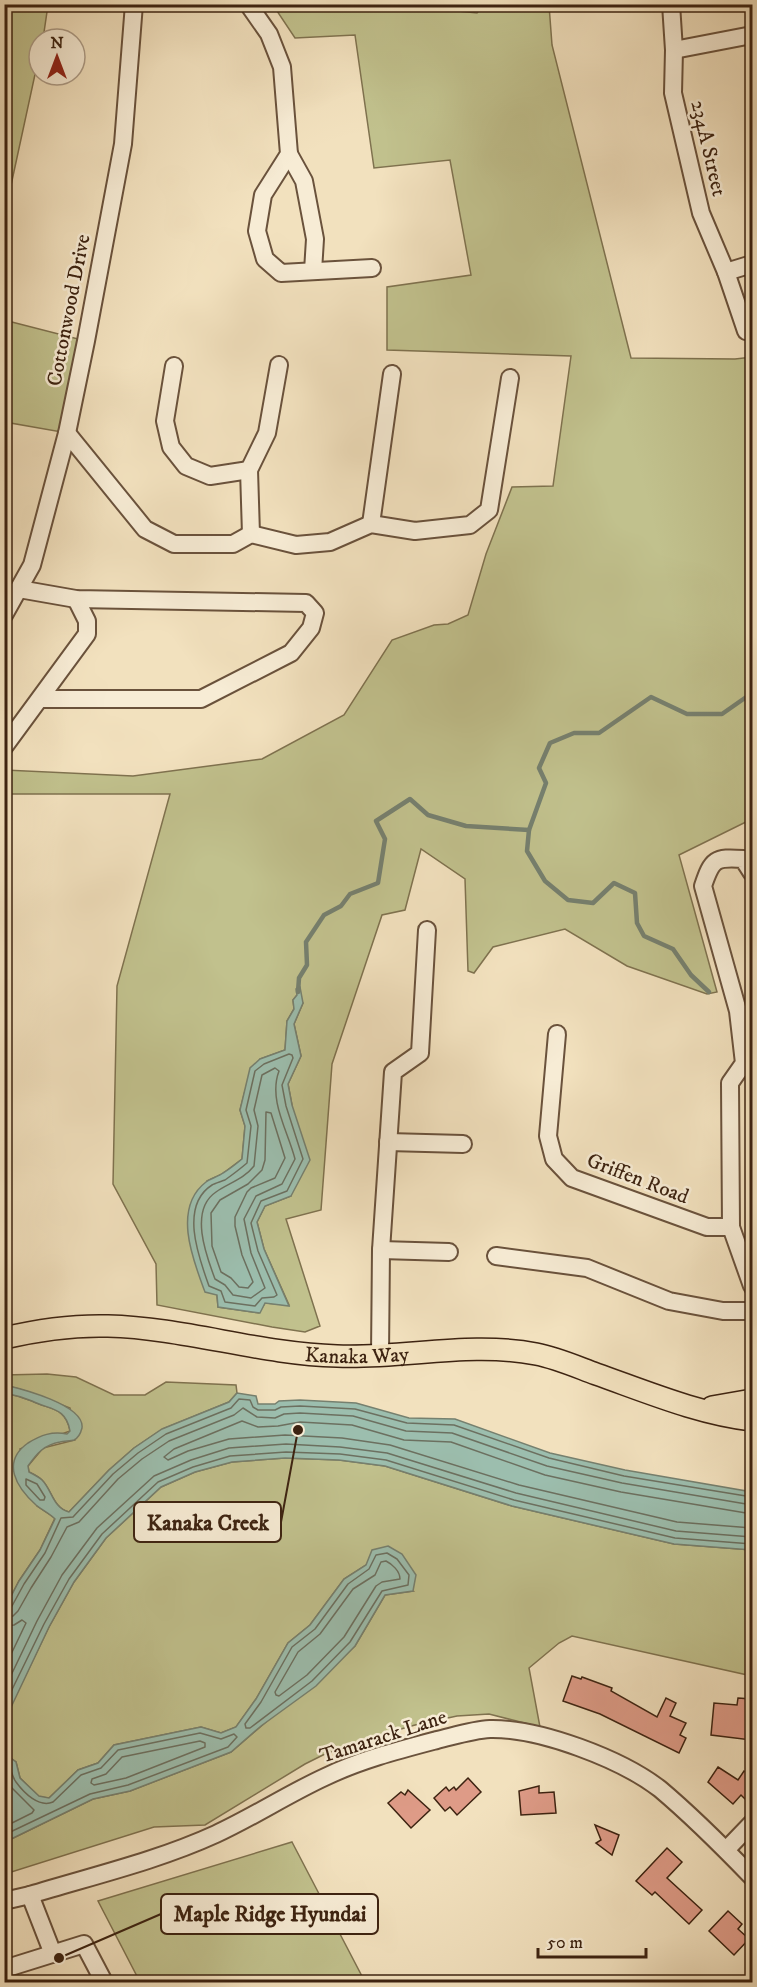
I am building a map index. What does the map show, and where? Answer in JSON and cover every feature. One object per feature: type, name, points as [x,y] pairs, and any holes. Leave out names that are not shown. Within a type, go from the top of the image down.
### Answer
[{"type":"main road","name":"Kanaka Way","points":[[4,1338],[32,1332],[107,1326],[168,1332],[306,1355],[339,1357],[464,1349],[535,1354],[663,1398],[700,1409],[753,1420]]},
{"type":"main road","name":"Kanaka Way","points":[[700,1409],[753,1400]]},
{"type":"street","name":"Cottonwood Drive","points":[[4,615],[32,566],[67,433],[123,144],[134,4]]},
{"type":"street","points":[[248,4],[269,33],[282,67],[289,154],[304,181],[315,239],[313,270]]},
{"type":"street","name":"234A Street","points":[[671,4],[674,50],[673,93],[701,213],[726,272],[746,331]]},
{"type":"street","points":[[674,50],[753,35]]},
{"type":"street","points":[[289,154],[263,195],[257,231],[265,259],[281,273],[372,268]]},
{"type":"street","points":[[726,272],[753,264]]},
{"type":"street","points":[[251,534],[249,470],[267,433],[279,365]]},
{"type":"street","points":[[174,366],[165,421],[171,447],[186,466],[210,476],[249,470]]},
{"type":"street","points":[[371,524],[392,374]]},
{"type":"street","points":[[67,433],[145,529],[174,544],[233,544],[251,534],[296,545],[330,542],[371,524],[415,531],[470,525],[489,510],[510,378]]},
{"type":"street","points":[[19,589],[76,599],[306,603],[315,614],[311,628],[291,653],[201,699],[40,699]]},
{"type":"street","points":[[4,747],[87,634],[87,621],[76,599]]},
{"type":"street","points":[[753,873],[743,859],[723,858],[709,867],[703,886],[738,1011],[744,1063],[730,1083],[731,1227],[753,1286]]},
{"type":"street","points":[[380,1355],[381,1250],[393,1072],[420,1053],[427,930]]},
{"type":"street","name":"Griffen Road","points":[[557,1034],[548,1136],[554,1159],[572,1178],[707,1227],[731,1227]]},
{"type":"street","points":[[388,1142],[463,1144]]},
{"type":"street","points":[[381,1250],[449,1252]]},
{"type":"street","points":[[496,1256],[587,1268],[669,1300],[723,1311],[753,1311]]},
{"type":"street","name":"Tamarack Lane","points":[[4,1901],[189,1845],[241,1822],[326,1776],[352,1766],[394,1752],[486,1730],[544,1737],[607,1759],[632,1771],[659,1789],[753,1876]]},
{"type":"street","points":[[726,1850],[753,1823]]},
{"type":"street","points":[[30,1895],[53,1954]]},
{"type":"street","points":[[4,1969],[84,1944],[104,1983]]},
{"type":"green space","points":[[5,4],[48,5],[45,27],[27,27],[27,87],[32,87],[5,213]]},
{"type":"green space","points":[[390,4],[477,13],[484,5],[549,5],[552,45],[631,358],[735,359],[752,357],[752,819],[679,855],[717,992],[707,994],[627,966],[565,929],[493,947],[474,973],[468,971],[465,879],[421,849],[405,910],[382,915],[332,1064],[321,1210],[286,1219],[320,1326],[305,1332],[157,1305],[156,1264],[113,1184],[117,986],[170,794],[5,794],[5,770],[133,776],[262,759],[344,715],[392,640],[434,625],[448,624],[468,615],[486,554],[512,487],[553,486],[571,356],[387,350],[387,287],[471,275],[450,160],[374,168],[355,35],[295,38],[273,5]],"holes":[[[297,995],[303,1003],[294,1024],[301,1056],[288,1084],[292,1105],[291,1196],[265,1206],[257,1222],[264,1249],[289,1305],[265,1303],[259,1313],[218,1307],[207,1181],[222,1174],[242,1159],[245,1126],[240,1110],[245,1091],[260,1059],[285,1050],[287,1021],[294,1009],[293,1000]]]},
{"type":"green space","points":[[4,320],[86,341],[67,433],[5,422]]},
{"type":"green space","points":[[47,1374],[76,1377],[114,1395],[145,1395],[166,1382],[236,1385],[237,1393],[229,1402],[163,1429],[134,1448],[109,1470],[69,1512],[59,1507],[42,1480],[29,1472],[28,1466],[43,1448],[75,1440],[70,1408],[5,1385],[4,1375]]},
{"type":"green space","points":[[5,1393],[56,1410],[65,1417],[70,1431],[20,1449],[37,1506],[55,1518],[40,1550],[19,1581],[5,1608]]},
{"type":"green space","points":[[285,1458],[339,1460],[385,1466],[512,1506],[674,1544],[752,1550],[752,1676],[572,1636],[559,1643],[529,1668],[540,1727],[489,1714],[457,1716],[415,1725],[325,1754],[205,1825],[154,1827],[5,1874],[5,1842],[93,1799],[130,1791],[231,1752],[355,1646],[385,1595],[413,1591],[366,1565],[344,1579],[310,1625],[288,1643],[256,1699],[236,1727],[221,1733],[201,1727],[114,1745],[98,1763],[78,1770],[49,1798],[39,1797],[20,1778],[16,1762],[5,1754],[4,1720],[49,1627],[74,1582],[106,1538],[161,1487],[195,1472],[232,1462]]},
{"type":"green space","points":[[292,1842],[365,1982],[140,1982],[98,1901]]},
{"type":"water","points":[[300,987],[303,1003],[294,1024],[301,1056],[288,1084],[292,1105],[310,1160],[291,1196],[265,1206],[257,1222],[264,1249],[289,1306],[265,1303],[260,1313],[218,1307],[217,1295],[205,1292],[195,1265],[188,1235],[190,1206],[196,1193],[206,1182],[242,1159],[245,1126],[240,1110],[250,1068],[260,1059],[285,1050],[287,1021],[294,1009],[293,1000],[297,995],[296,989]]},
{"type":"water","points":[[5,1385],[51,1399],[74,1412],[80,1420],[82,1428],[75,1439],[45,1447],[28,1466],[29,1472],[42,1480],[59,1507],[69,1512],[109,1470],[134,1448],[162,1429],[229,1402],[237,1393],[256,1396],[258,1404],[300,1400],[356,1403],[409,1418],[455,1419],[550,1453],[625,1470],[752,1492],[752,1550],[674,1544],[512,1506],[385,1466],[339,1460],[285,1458],[232,1462],[195,1472],[161,1487],[106,1538],[74,1582],[49,1627],[5,1720],[5,1608],[19,1581],[40,1550],[55,1519],[29,1498],[14,1474],[13,1466],[20,1450],[28,1443],[47,1434],[67,1434],[70,1431],[61,1413],[25,1398],[5,1393]]},
{"type":"water","points":[[388,1546],[402,1554],[416,1575],[413,1591],[385,1595],[355,1646],[316,1686],[261,1726],[231,1752],[130,1791],[93,1799],[5,1842],[5,1754],[16,1762],[20,1778],[39,1796],[49,1798],[78,1770],[98,1763],[114,1745],[201,1727],[221,1733],[236,1727],[256,1699],[288,1643],[310,1625],[344,1579],[366,1565],[372,1550]]},
{"type":"building","points":[[572,1676],[581,1679],[582,1677],[612,1688],[611,1691],[657,1717],[666,1698],[676,1703],[670,1716],[686,1723],[680,1735],[686,1738],[679,1753],[600,1714],[563,1701]]},
{"type":"building","points":[[738,1698],[751,1699],[751,1740],[711,1735],[714,1703],[737,1705]]},
{"type":"building","points":[[718,1767],[738,1780],[744,1771],[753,1777],[753,1791],[745,1799],[741,1795],[733,1804],[708,1782]]},
{"type":"building","points":[[468,1778],[481,1792],[457,1815],[450,1807],[445,1811],[434,1798],[446,1787],[449,1791],[454,1787],[456,1790]]},
{"type":"building","points":[[539,1786],[539,1793],[554,1792],[556,1813],[521,1815],[519,1791]]},
{"type":"building","points":[[408,1790],[430,1810],[411,1828],[388,1803],[401,1792],[405,1795]]},
{"type":"building","points":[[595,1825],[619,1835],[612,1855],[596,1843],[601,1840]]},
{"type":"building","points":[[667,1848],[682,1862],[667,1878],[702,1910],[689,1924],[655,1892],[652,1895],[636,1881]]},
{"type":"building","points":[[728,1911],[742,1924],[738,1929],[749,1939],[734,1955],[709,1931]]},
{"type":"waterway","points":[[298,992],[299,978],[307,965],[306,942],[324,915],[341,906],[350,894],[378,883],[385,839],[376,821],[410,799],[428,815],[466,826],[529,830],[546,783],[539,768],[550,743],[574,733],[599,733],[651,697],[687,714],[722,714],[752,693]]},
{"type":"waterway","points":[[529,830],[527,851],[545,881],[568,900],[593,903],[614,883],[635,893],[637,923],[644,936],[673,949],[691,975],[709,992]]},
{"type":"place","name":"Kanaka Creek","points":[[298,1430]]},
{"type":"place","name":"Maple Ridge Hyundai","points":[[59,1958]]}]
